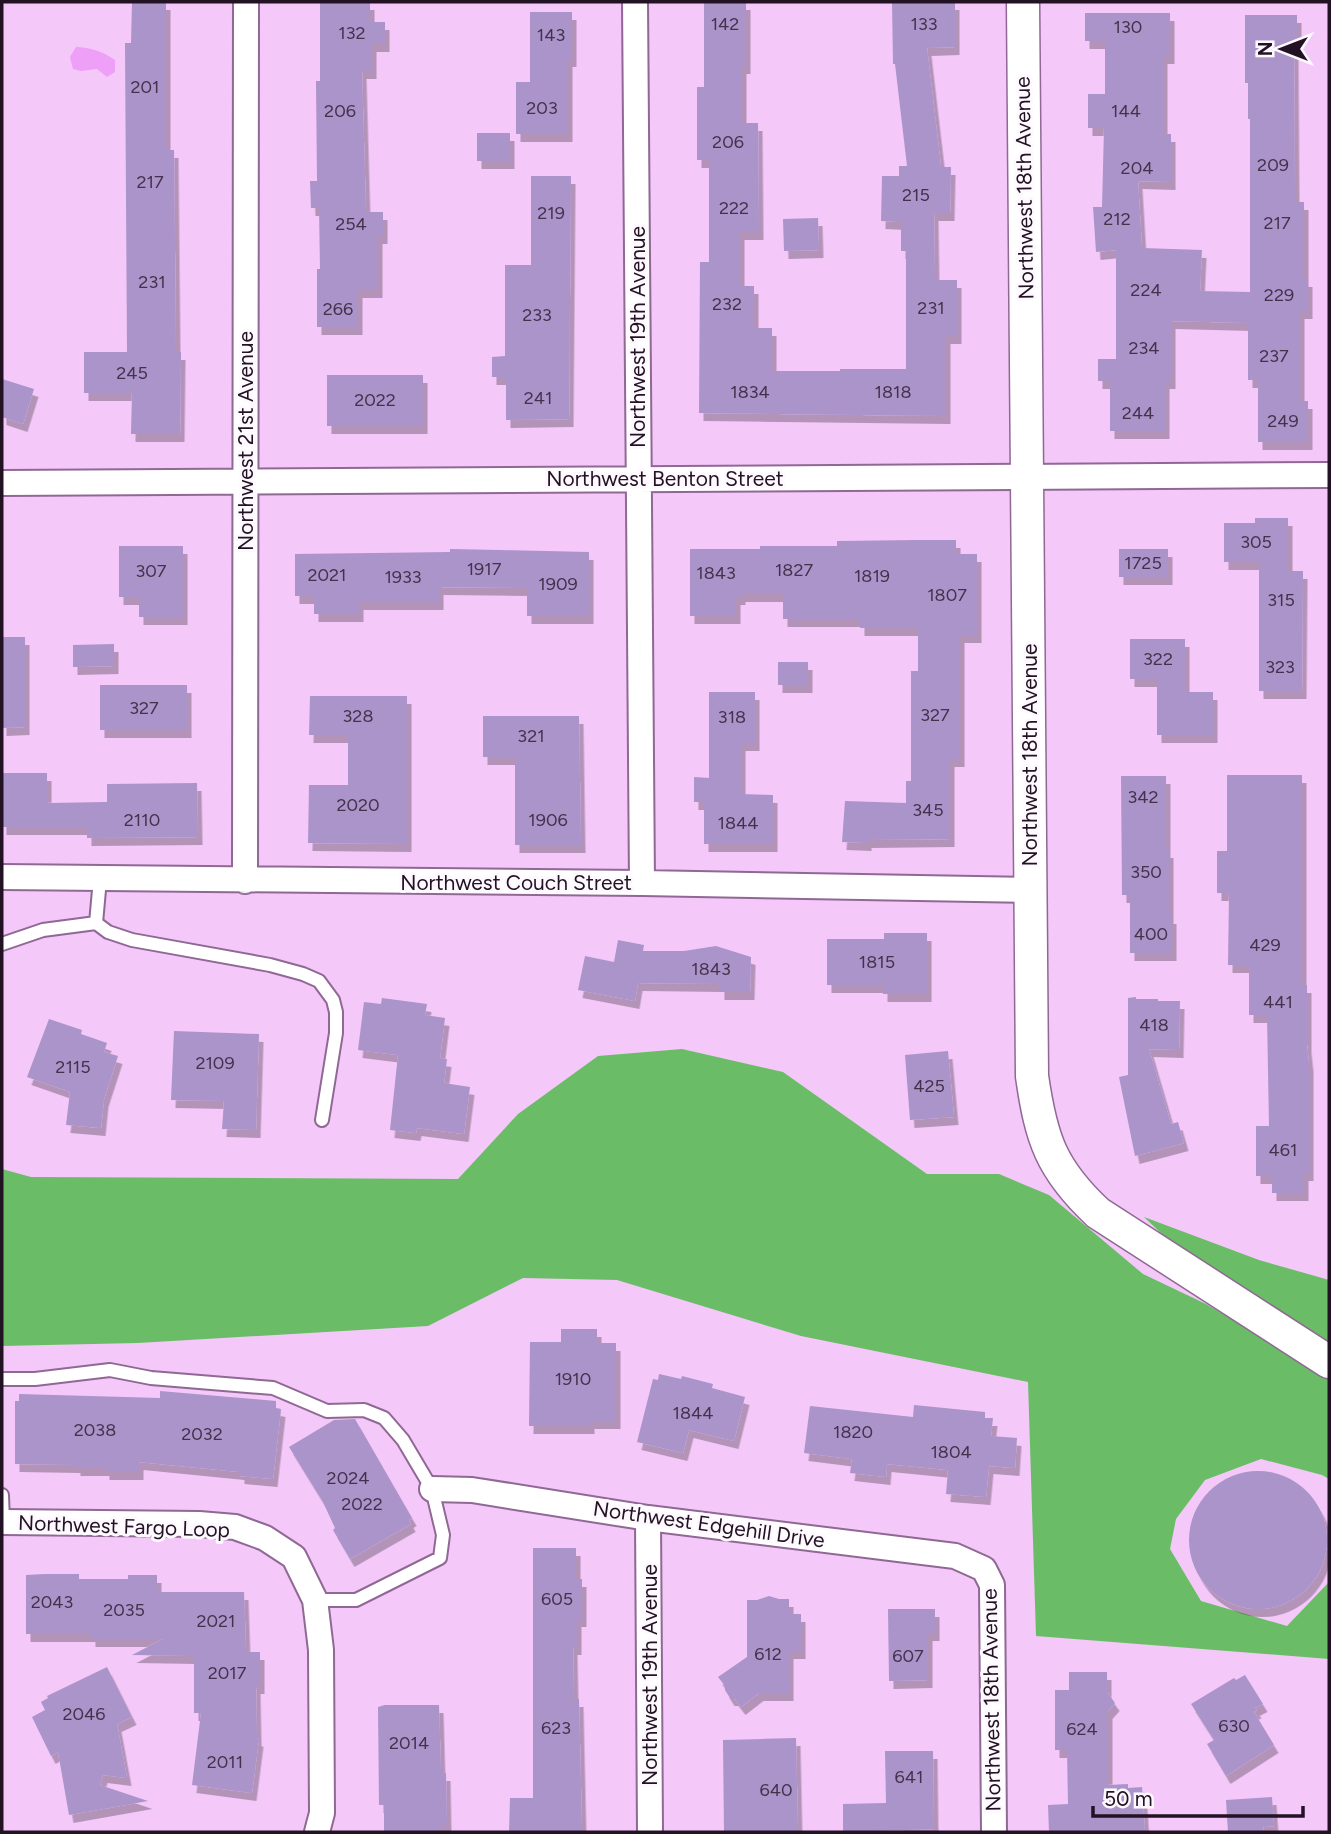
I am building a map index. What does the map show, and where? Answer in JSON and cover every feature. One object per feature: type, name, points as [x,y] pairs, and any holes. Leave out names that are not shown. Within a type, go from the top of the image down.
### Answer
[{"type":"street","name":"Northwest 21st Avenue","points":[[245,881],[246,2]]},
{"type":"street","name":"Northwest 19th Avenue","points":[[635,2],[642,883]]},
{"type":"street","name":"Northwest 18th Avenue","points":[[1023,2],[1032,1076],[1039,1123],[1058,1168],[1074,1191],[1098,1213],[1329,1362]]},
{"type":"street","name":"Northwest Benton Street","points":[[2,483],[1329,475]]},
{"type":"street","name":"Northwest Couch Street","points":[[2,877],[1030,890]]},
{"type":"street","name":"Northwest Edgehill Drive","points":[[432,1489],[472,1490],[648,1518],[954,1556],[984,1569]]},
{"type":"street","name":"Northwest 19th Avenue","points":[[648,1518],[650,1832]]},
{"type":"street","name":"Northwest Fargo Loop","points":[[2,1522],[199,1524],[235,1527],[265,1538],[294,1557],[315,1600],[321,1650],[322,1813],[317,1832]]},
{"type":"street","name":"Northwest 18th Avenue","points":[[984,1569],[992,1585],[994,1832]]},
{"type":"lane","points":[[96,923],[100,879]]},
{"type":"lane","points":[[2,944],[43,930],[96,923],[108,932],[132,940],[270,965],[319,981],[332,1000],[336,1012],[336,1034],[322,1120]]},
{"type":"lane","points":[[2,1379],[36,1379],[110,1370],[151,1378],[273,1388],[327,1411],[364,1410],[384,1418],[403,1440],[432,1489],[443,1535],[440,1558],[356,1600],[315,1600]]},
{"type":"lane","points":[[2,1495],[2,1522]]},
{"type":"green space","points":[[682,1049],[783,1072],[927,1174],[999,1174],[1049,1195],[1143,1274],[1206,1304],[1329,1376],[1329,1479],[1261,1459],[1205,1480],[1176,1519],[1170,1549],[1201,1601],[1287,1626],[1329,1582],[1329,1659],[1036,1636],[1028,1382],[801,1336],[617,1280],[523,1278],[428,1326],[138,1343],[2,1346],[2,1169],[31,1177],[458,1179],[518,1114],[598,1056]]},
{"type":"green space","points":[[1144,1217],[1259,1260],[1329,1280],[1329,1346],[1164,1236]]},
{"type":"shaded area","points":[[76,47],[91,49],[111,57],[115,60],[115,72],[107,77],[97,69],[73,69],[70,57]]},
{"type":"building","points":[[132,2],[166,2],[166,150],[174,150],[176,352],[181,352],[180,434],[131,434],[132,393],[84,393],[84,352],[127,352],[125,43],[131,43]]},
{"type":"building","points":[[320,2],[370,2],[370,22],[385,22],[385,44],[372,44],[372,71],[362,71],[366,212],[383,212],[383,236],[378,236],[378,290],[358,290],[358,327],[317,327],[319,208],[311,208],[310,181],[317,181],[316,81],[320,81]]},
{"type":"building","points":[[704,2],[746,2],[746,66],[742,66],[742,123],[758,123],[759,232],[740,232],[740,286],[754,286],[754,328],[772,328],[772,371],[840,371],[906,369],[906,251],[901,251],[901,222],[881,221],[882,176],[899,176],[899,166],[907,166],[893,64],[892,2],[955,2],[955,47],[927,48],[941,167],[951,167],[950,213],[934,213],[935,280],[957,280],[957,336],[946,336],[946,416],[699,413],[700,262],[709,262],[709,160],[697,160],[697,87],[704,87]]},
{"type":"building","points":[[530,12],[572,12],[572,59],[568,59],[568,134],[516,134],[516,82],[530,82]]},
{"type":"building","points":[[1085,13],[1170,13],[1170,56],[1163,56],[1163,134],[1171,134],[1171,182],[1138,181],[1142,248],[1202,250],[1200,291],[1250,292],[1250,119],[1248,83],[1245,83],[1245,15],[1297,15],[1297,52],[1294,52],[1295,202],[1304,202],[1304,279],[1308,279],[1308,311],[1300,311],[1300,401],[1308,401],[1308,442],[1258,442],[1258,380],[1248,380],[1248,323],[1171,321],[1171,381],[1165,381],[1165,431],[1110,431],[1110,381],[1098,381],[1098,359],[1116,359],[1116,250],[1096,252],[1093,207],[1102,207],[1104,128],[1088,128],[1088,94],[1105,94],[1105,41],[1085,41]]},
{"type":"building","points":[[477,133],[510,133],[510,161],[477,161]]},
{"type":"building","points":[[531,176],[571,176],[569,419],[506,420],[506,377],[492,377],[492,357],[505,356],[505,265],[531,265]]},
{"type":"building","points":[[818,218],[819,250],[784,251],[783,219]]},
{"type":"building","points":[[327,375],[423,375],[423,426],[327,426]]},
{"type":"building","points":[[2,379],[34,389],[23,424],[2,417]]},
{"type":"building","points":[[1255,518],[1288,518],[1288,571],[1303,571],[1302,691],[1259,691],[1259,562],[1224,562],[1224,523],[1255,523]]},
{"type":"building","points":[[956,540],[956,554],[977,554],[977,635],[960,635],[960,759],[950,759],[950,839],[842,842],[845,801],[906,803],[906,781],[911,781],[911,671],[918,671],[918,628],[860,628],[860,619],[783,619],[783,594],[741,594],[741,597],[736,597],[736,616],[690,616],[690,549],[837,546],[837,541]]},
{"type":"building","points":[[119,546],[183,546],[183,617],[139,617],[139,597],[119,597]]},
{"type":"building","points":[[450,549],[589,552],[589,616],[527,616],[527,588],[439,587],[439,602],[359,602],[359,614],[314,614],[314,596],[295,596],[295,554],[450,552]]},
{"type":"building","points":[[1119,549],[1168,549],[1168,577],[1119,577]]},
{"type":"building","points":[[2,637],[25,637],[25,727],[2,728]]},
{"type":"building","points":[[1130,639],[1185,639],[1185,692],[1213,692],[1213,735],[1157,735],[1157,679],[1130,679]]},
{"type":"building","points":[[114,644],[114,666],[73,667],[73,645]]},
{"type":"building","points":[[778,662],[808,662],[808,685],[778,685]]},
{"type":"building","points":[[100,685],[187,685],[187,730],[100,730]]},
{"type":"building","points":[[709,692],[755,692],[755,743],[741,743],[741,794],[773,795],[773,844],[704,844],[704,802],[694,802],[694,777],[709,778]]},
{"type":"building","points":[[310,696],[407,696],[407,844],[308,843],[309,785],[348,785],[348,735],[309,735]]},
{"type":"building","points":[[483,716],[579,716],[581,845],[515,845],[515,757],[483,757]]},
{"type":"building","points":[[2,773],[47,773],[47,803],[107,802],[107,784],[197,783],[198,837],[87,838],[87,827],[2,827]]},
{"type":"building","points":[[1227,775],[1302,775],[1302,985],[1307,985],[1309,1064],[1309,1173],[1304,1173],[1304,1193],[1272,1193],[1272,1176],[1256,1176],[1256,1126],[1269,1126],[1267,1015],[1249,1015],[1249,965],[1228,965],[1229,893],[1217,893],[1217,851],[1227,851]]},
{"type":"building","points":[[1121,776],[1166,776],[1166,850],[1169,850],[1172,953],[1130,953],[1130,895],[1122,895]]},
{"type":"building","points":[[884,933],[927,933],[927,994],[883,994],[883,985],[827,985],[827,939],[884,939]]},
{"type":"building","points":[[618,940],[644,945],[643,951],[684,951],[716,946],[751,957],[750,992],[720,992],[720,984],[638,983],[635,1001],[578,990],[585,956],[614,962]]},
{"type":"building","points":[[382,998],[427,1004],[425,1015],[445,1018],[440,1058],[447,1059],[444,1083],[470,1087],[464,1134],[417,1128],[416,1133],[390,1130],[398,1055],[358,1050],[364,1002],[381,1004]]},
{"type":"building","points":[[1128,998],[1180,1001],[1179,1050],[1149,1049],[1171,1124],[1178,1122],[1184,1143],[1135,1156],[1119,1077],[1128,1075]]},
{"type":"building","points":[[49,1019],[82,1030],[81,1034],[107,1043],[104,1052],[118,1056],[104,1099],[101,1128],[66,1125],[70,1092],[27,1077]]},
{"type":"building","points":[[174,1031],[259,1034],[256,1130],[222,1129],[224,1101],[171,1100]]},
{"type":"building","points":[[948,1051],[954,1117],[910,1120],[905,1055]]},
{"type":"building","points":[[561,1329],[597,1329],[597,1343],[616,1343],[616,1421],[590,1421],[590,1426],[529,1426],[530,1342],[561,1342]]},
{"type":"building","points":[[659,1374],[681,1379],[682,1376],[713,1384],[712,1388],[745,1397],[734,1441],[689,1430],[683,1453],[637,1442],[653,1379],[658,1380]]},
{"type":"building","points":[[160,1391],[276,1401],[276,1408],[281,1409],[273,1479],[240,1476],[240,1472],[139,1462],[139,1472],[105,1472],[105,1468],[76,1468],[76,1465],[15,1464],[15,1401],[19,1401],[19,1394],[160,1398]]},
{"type":"building","points":[[914,1405],[985,1412],[985,1418],[993,1418],[991,1436],[1017,1438],[1015,1468],[989,1466],[986,1497],[946,1494],[948,1470],[887,1464],[886,1477],[850,1473],[852,1459],[804,1453],[810,1406],[913,1417]]},
{"type":"building","points":[[355,1419],[412,1518],[409,1520],[411,1524],[350,1559],[333,1530],[335,1528],[323,1502],[289,1447],[334,1420]]},
{"type":"building","points":[[1258,1471],[1284,1477],[1307,1491],[1321,1514],[1327,1540],[1321,1566],[1307,1589],[1284,1603],[1258,1609],[1232,1603],[1209,1589],[1195,1566],[1189,1540],[1195,1514],[1209,1491],[1232,1477]]},
{"type":"building","points":[[533,1548],[576,1548],[576,1579],[582,1579],[582,1619],[577,1619],[577,1647],[573,1647],[574,1699],[579,1699],[582,1832],[509,1832],[510,1798],[533,1798]]},
{"type":"building","points":[[79,1574],[79,1579],[128,1579],[128,1575],[157,1575],[157,1592],[244,1592],[246,1652],[260,1652],[260,1686],[256,1686],[259,1739],[252,1793],[192,1785],[201,1713],[194,1713],[194,1656],[132,1655],[163,1639],[91,1639],[91,1634],[26,1634],[26,1575]]},
{"type":"building","points":[[769,1596],[789,1599],[789,1614],[801,1614],[801,1651],[789,1651],[789,1693],[759,1693],[741,1707],[734,1698],[730,1698],[718,1677],[747,1657],[747,1600]]},
{"type":"building","points":[[888,1609],[935,1609],[935,1633],[928,1633],[928,1680],[889,1681]]},
{"type":"building","points":[[107,1667],[132,1717],[117,1724],[127,1778],[103,1775],[100,1785],[148,1801],[69,1815],[58,1752],[51,1756],[32,1717],[45,1710],[41,1702],[48,1698],[47,1696]]},
{"type":"building","points":[[1069,1672],[1107,1672],[1107,1692],[1115,1703],[1108,1711],[1108,1785],[1128,1784],[1128,1788],[1142,1787],[1145,1832],[1049,1832],[1048,1805],[1068,1804],[1067,1750],[1055,1750],[1055,1690],[1069,1690]]},
{"type":"building","points":[[1245,1675],[1263,1704],[1255,1708],[1257,1710],[1254,1712],[1274,1745],[1226,1776],[1207,1744],[1214,1740],[1191,1704],[1234,1678],[1236,1680]]},
{"type":"building","points":[[439,1705],[441,1773],[446,1773],[447,1825],[441,1825],[441,1831],[384,1831],[384,1805],[379,1805],[378,1707]]},
{"type":"building","points":[[796,1738],[798,1832],[724,1832],[723,1740]]},
{"type":"building","points":[[885,1751],[933,1751],[934,1829],[843,1832],[843,1804],[886,1803]]},
{"type":"building","points":[[1272,1797],[1274,1826],[1263,1827],[1264,1832],[1228,1832],[1226,1800]]}]
